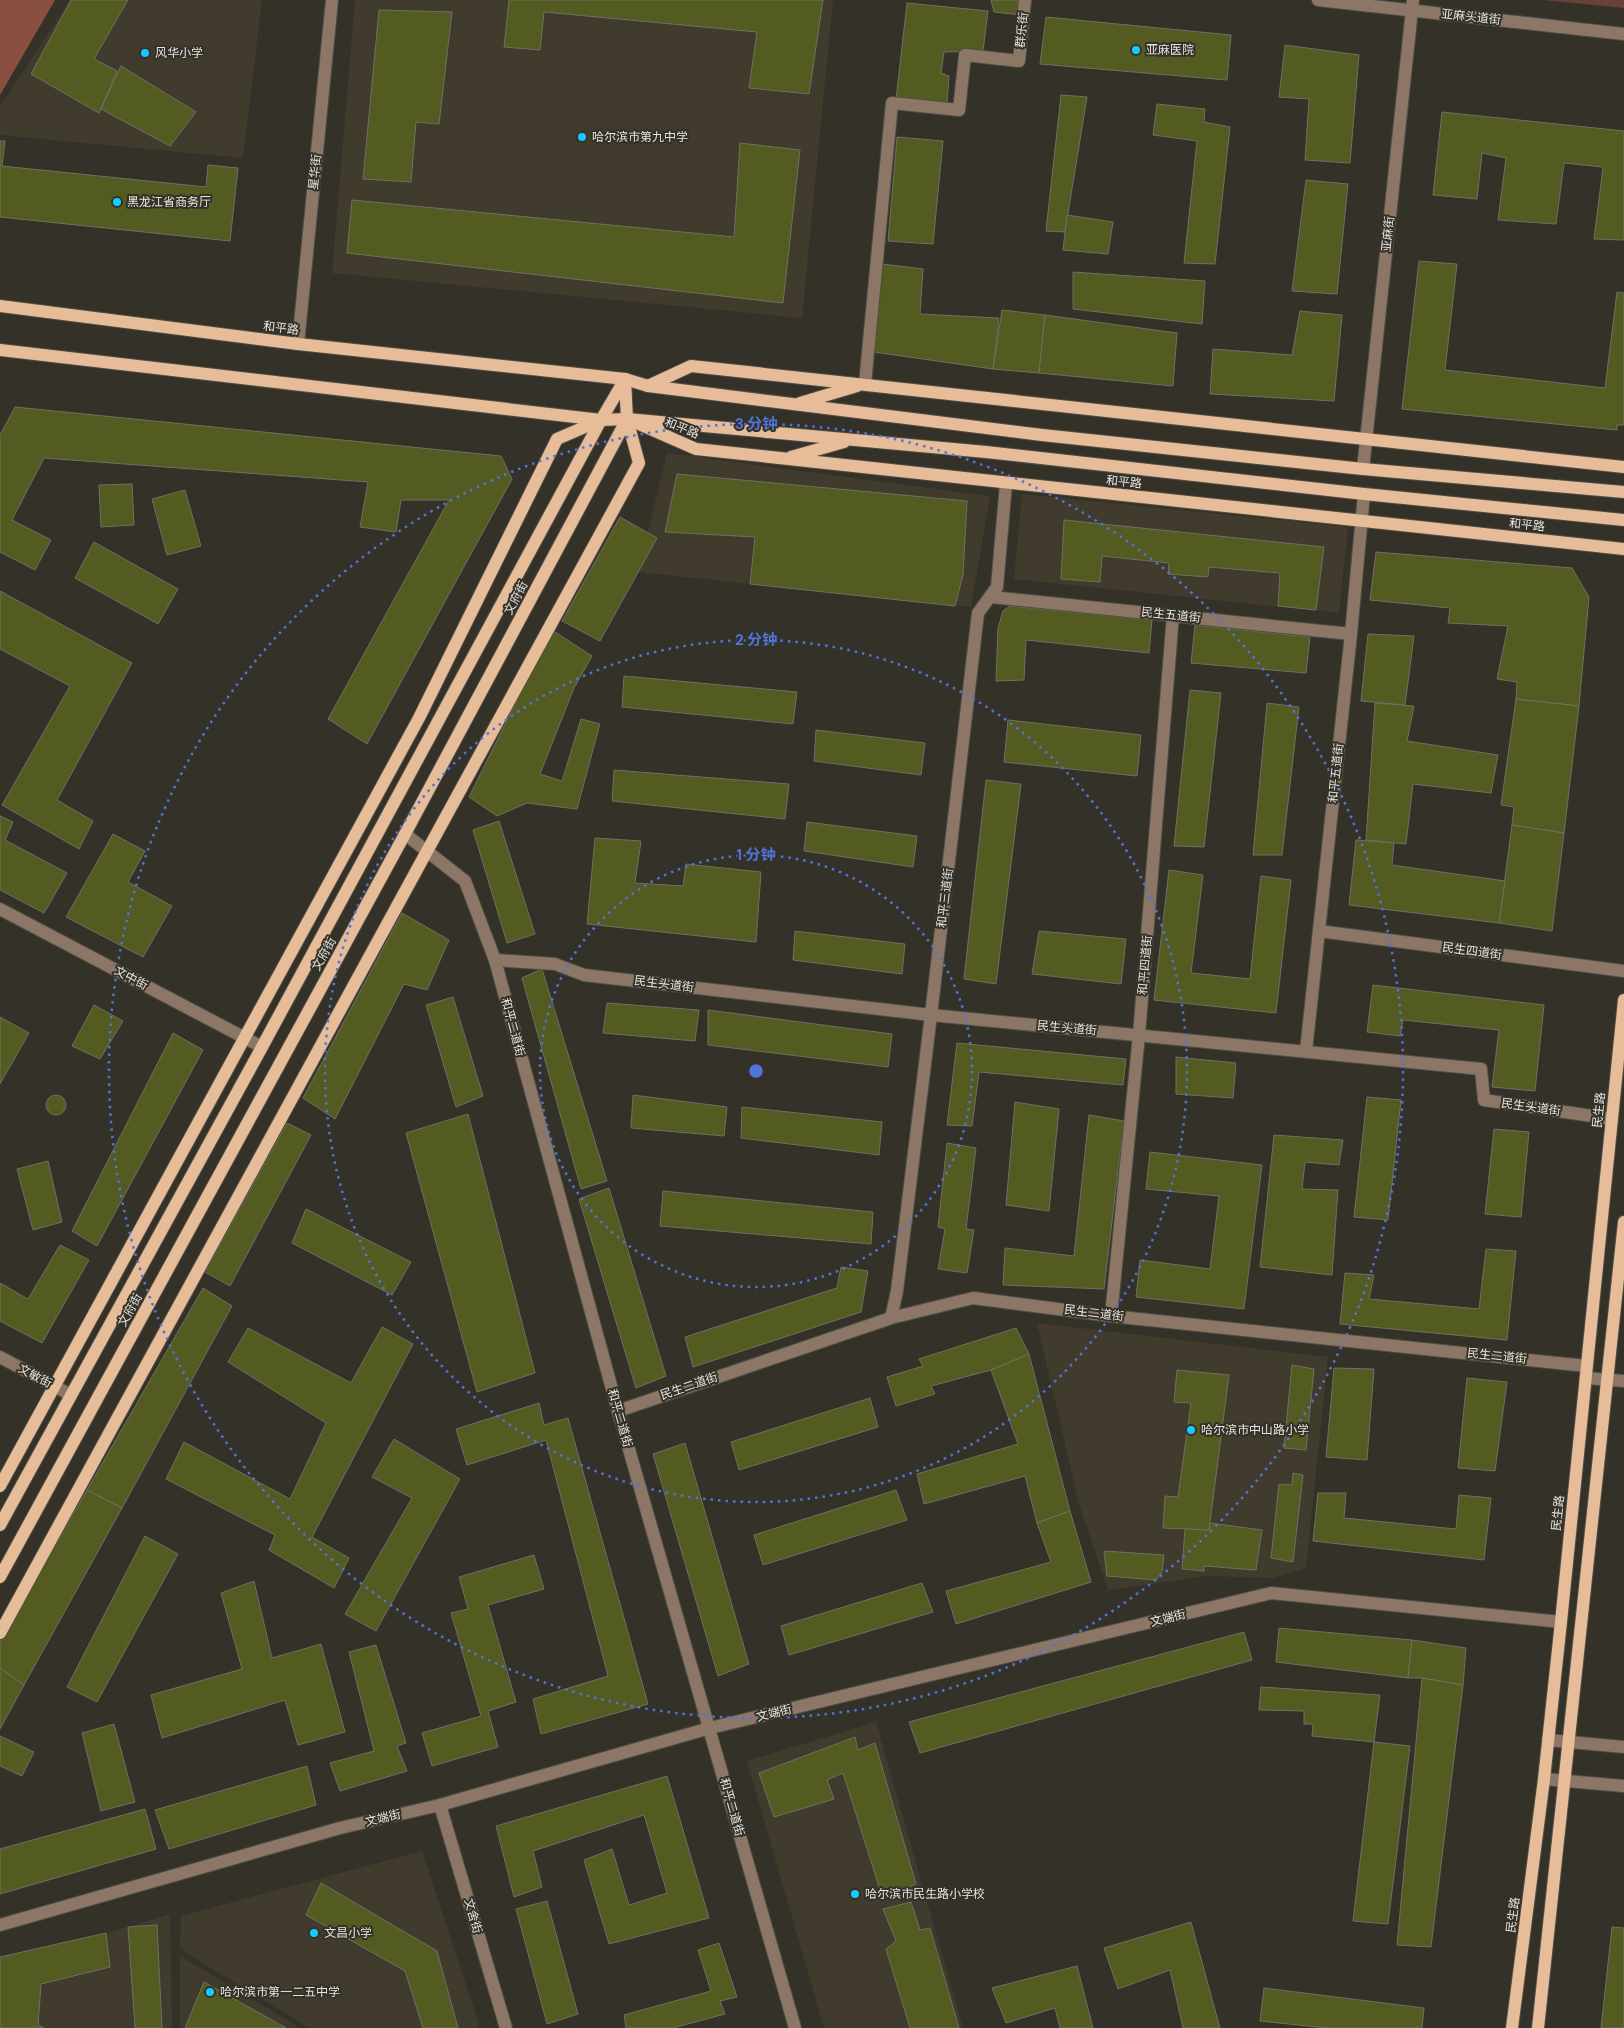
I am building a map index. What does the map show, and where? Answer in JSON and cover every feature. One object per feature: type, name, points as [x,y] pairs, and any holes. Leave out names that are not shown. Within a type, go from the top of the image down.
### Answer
[{"type":"main road","name":"和平路","points":[[0,306],[298,344],[625,379],[648,386],[1042,435],[1362,469],[1624,492]]},
{"type":"main road","name":"和平路","points":[[0,350],[601,420],[627,419],[986,452],[1364,494],[1624,520]]},
{"type":"main road","points":[[648,386],[691,366],[1624,467]]},
{"type":"main road","points":[[0,1633],[639,463],[627,419],[625,379]]},
{"type":"main road","name":"文府街","points":[[0,1525],[625,379]]},
{"type":"main road","points":[[794,404],[865,384]]},
{"type":"main road","name":"和平路","points":[[627,419],[696,449],[1006,484],[1624,549]]},
{"type":"main road","name":"文府街","points":[[0,1576],[406,834],[627,419]]},
{"type":"main road","points":[[0,1486],[418,718],[557,439],[601,420]]},
{"type":"main road","points":[[784,459],[853,440]]},
{"type":"main road","name":"民生路","points":[[1512,2028],[1544,1779],[1624,1000]]},
{"type":"main road","points":[[1538,2028],[1624,1222]]},
{"type":"street","name":"星华街","points":[[298,344],[332,0]]},
{"type":"street","name":"群乐街","points":[[865,384],[892,103],[959,110],[965,55],[1019,61],[1025,0]]},
{"type":"street","name":"亚麻头道街","points":[[1318,0],[1412,5],[1624,34]]},
{"type":"street","name":"亚麻街","points":[[1362,469],[1412,5]]},
{"type":"street","name":"和平三道街","points":[[891,1318],[897,1291],[978,613],[997,588],[1006,484]]},
{"type":"street","name":"和平五道街","points":[[1306,1051],[1351,634],[1364,494]]},
{"type":"street","name":"民生五道街","points":[[991,597],[1351,634]]},
{"type":"street","name":"和平四道街","points":[[1112,1316],[1139,1035],[1173,615]]},
{"type":"street","name":"和平二道街","points":[[406,834],[465,881],[495,960],[618,1410],[795,2028]]},
{"type":"street","name":"文中街","points":[[0,908],[262,1047]]},
{"type":"street","name":"民生四道街","points":[[1320,931],[1624,971]]},
{"type":"street","name":"民生头道街","points":[[495,960],[555,964],[584,975],[931,1015],[1481,1069],[1484,1100],[1612,1118]]},
{"type":"street","name":"民生二道街","points":[[618,1410],[891,1318],[973,1298],[1586,1372],[1606,1379],[1624,1380]]},
{"type":"street","name":"文敏街","points":[[0,1357],[71,1395]]},
{"type":"street","name":"文端街","points":[[0,1925],[340,1828],[440,1805],[710,1728],[1271,1593],[1561,1622]]},
{"type":"street","points":[[1548,1740],[1624,1747]]},
{"type":"street","points":[[1544,1779],[1624,1786]]},
{"type":"street","name":"文舍街","points":[[440,1805],[506,2028]]},
{"type":"shaded area","points":[[0,0],[55,0],[0,95]]},
{"type":"shaded area","name":"风华小学","points":[[70,0],[262,0],[243,158],[0,135],[0,107]]},
{"type":"shaded area","name":"哈尔滨市第九中学","points":[[355,0],[833,0],[802,318],[332,273]]},
{"type":"shaded area","points":[[1543,0],[1624,0],[1624,8]]},
{"type":"shaded area","points":[[667,453],[990,496],[971,607],[638,572]]},
{"type":"shaded area","points":[[1022,494],[1348,527],[1339,613],[1014,579]]},
{"type":"shaded area","name":"哈尔滨市中山路小学","points":[[1037,1323],[1328,1357],[1306,1568],[1272,1578],[1208,1576],[1108,1590],[1079,1504]]},
{"type":"shaded area","name":"哈尔滨市民生路小学校","points":[[876,1722],[963,2028],[824,2028],[747,1761]]},
{"type":"shaded area","name":"文昌小学","points":[[422,1851],[479,2024],[476,2028],[309,2028],[180,1949],[181,1916]]},
{"type":"shaded area","points":[[170,1914],[172,2028],[0,2028],[0,1966]]},
{"type":"shaded area","name":"哈尔滨市第一二五中学","points":[[180,1956],[300,2028],[180,2028]]},
{"type":"building","points":[[71,0],[128,0],[94,59],[117,71],[99,113],[31,74]]},
{"type":"building","points":[[509,0],[823,0],[809,94],[749,88],[757,32],[544,12],[540,50],[504,47]]},
{"type":"building","points":[[991,0],[1023,0],[1022,15],[994,12]]},
{"type":"building","points":[[907,3],[988,11],[983,51],[944,52],[941,73],[949,76],[947,103],[896,99]]},
{"type":"building","points":[[379,10],[452,12],[439,124],[416,122],[411,182],[363,179]]},
{"type":"building","name":"亚麻医院","points":[[1046,17],[1231,35],[1227,80],[1040,64]]},
{"type":"building","points":[[1285,45],[1359,55],[1350,163],[1305,160],[1309,99],[1279,97]]},
{"type":"building","points":[[121,66],[196,112],[170,146],[101,109]]},
{"type":"building","points":[[1061,95],[1087,97],[1065,232],[1046,231]]},
{"type":"building","points":[[1157,104],[1205,109],[1204,122],[1230,127],[1215,264],[1184,263],[1197,141],[1153,135]]},
{"type":"building","points":[[1442,112],[1624,131],[1624,240],[1594,239],[1603,167],[1564,163],[1556,224],[1498,220],[1506,158],[1482,153],[1477,199],[1433,195]]},
{"type":"building","points":[[897,137],[943,141],[933,244],[888,241]]},
{"type":"building","name":"黑龙江省商务厅","points":[[0,141],[5,141],[2,166],[206,187],[208,165],[238,168],[230,241],[0,217]]},
{"type":"building","points":[[740,143],[800,150],[783,303],[347,253],[352,200],[734,237]]},
{"type":"building","points":[[1306,180],[1348,184],[1337,294],[1292,291]]},
{"type":"building","points":[[1067,215],[1113,222],[1108,254],[1063,250]]},
{"type":"building","points":[[1419,261],[1457,264],[1445,370],[1605,388],[1617,292],[1624,293],[1624,425],[1617,425],[1617,430],[1402,409]]},
{"type":"building","points":[[882,264],[923,269],[920,314],[999,318],[993,369],[874,352]]},
{"type":"building","points":[[1073,272],[1205,281],[1202,324],[1073,309]]},
{"type":"building","points":[[1002,310],[1045,315],[1039,373],[993,369]]},
{"type":"building","points":[[1300,311],[1342,315],[1334,401],[1210,394],[1213,349],[1292,355]]},
{"type":"building","points":[[1045,315],[1177,333],[1173,386],[1039,373]]},
{"type":"building","points":[[15,407],[501,456],[512,479],[367,744],[328,719],[449,500],[401,500],[396,532],[360,527],[368,482],[44,458],[12,520],[51,540],[35,570],[0,552],[0,435]]},
{"type":"building","points":[[677,474],[967,501],[963,575],[955,606],[750,584],[755,537],[665,532]]},
{"type":"building","points":[[132,484],[134,525],[101,527],[99,485]]},
{"type":"building","points":[[185,490],[201,546],[167,555],[152,499]]},
{"type":"building","points":[[620,517],[657,538],[600,641],[562,621]]},
{"type":"building","points":[[1064,520],[1324,547],[1316,610],[1278,606],[1280,573],[1209,567],[1208,577],[1168,574],[1169,563],[1102,556],[1100,582],[1061,579]]},
{"type":"building","points":[[94,542],[178,589],[158,624],[75,578]]},
{"type":"building","points":[[1376,552],[1572,568],[1589,597],[1579,706],[1516,699],[1517,682],[1497,679],[1508,626],[1448,623],[1450,608],[1370,600]]},
{"type":"building","points":[[0,591],[132,663],[57,800],[93,821],[79,849],[2,805],[70,686],[0,649]]},
{"type":"building","points":[[1010,606],[1152,620],[1149,653],[1026,640],[1024,680],[996,681],[998,628],[1003,611]]},
{"type":"building","points":[[1195,625],[1310,637],[1306,673],[1191,663]]},
{"type":"building","points":[[552,630],[592,656],[574,688],[540,774],[562,781],[581,719],[600,724],[577,809],[527,803],[497,816],[469,797]]},
{"type":"building","points":[[1368,634],[1414,636],[1405,705],[1361,701]]},
{"type":"building","points":[[624,676],[797,692],[793,724],[622,707]]},
{"type":"building","points":[[1190,690],[1221,693],[1204,847],[1174,846]]},
{"type":"building","points":[[1516,699],[1579,706],[1564,833],[1512,825],[1514,807],[1501,805]]},
{"type":"building","points":[[1267,703],[1299,707],[1282,855],[1253,855]]},
{"type":"building","points":[[1375,703],[1414,706],[1407,741],[1498,755],[1491,793],[1413,784],[1406,844],[1366,840]]},
{"type":"building","points":[[1008,720],[1141,735],[1137,776],[1004,762]]},
{"type":"building","points":[[816,730],[925,743],[921,775],[814,761]]},
{"type":"building","points":[[614,770],[789,784],[785,819],[612,801]]},
{"type":"building","points":[[986,780],[1021,784],[996,984],[964,979]]},
{"type":"building","points":[[0,816],[13,822],[5,840],[67,873],[44,913],[0,890]]},
{"type":"building","points":[[499,821],[535,934],[507,943],[473,830]]},
{"type":"building","points":[[807,822],[917,836],[913,867],[804,851]]},
{"type":"building","points":[[1512,825],[1564,833],[1552,931],[1499,923]]},
{"type":"building","points":[[113,834],[145,851],[128,882],[172,906],[143,957],[66,917]]},
{"type":"building","points":[[595,838],[641,841],[635,883],[683,886],[686,864],[761,872],[756,942],[587,924]]},
{"type":"building","points":[[1356,840],[1394,843],[1392,865],[1505,881],[1499,923],[1349,905]]},
{"type":"building","points":[[1169,870],[1203,875],[1191,973],[1250,979],[1261,876],[1291,880],[1276,1013],[1154,1000]]},
{"type":"building","points":[[402,913],[449,940],[427,990],[404,984],[335,1119],[303,1098]]},
{"type":"building","points":[[795,931],[905,944],[902,974],[793,960]]},
{"type":"building","points":[[1039,931],[1126,939],[1121,984],[1032,974]]},
{"type":"building","points":[[542,969],[607,1181],[581,1189],[522,978]]},
{"type":"building","points":[[1373,985],[1544,1005],[1535,1091],[1492,1087],[1499,1030],[1403,1020],[1400,1036],[1367,1032]]},
{"type":"building","points":[[453,997],[483,1096],[456,1107],[426,1005]]},
{"type":"building","points":[[607,1003],[699,1010],[695,1041],[603,1033]]},
{"type":"building","points":[[94,1005],[123,1021],[100,1059],[72,1046]]},
{"type":"building","points":[[708,1010],[892,1034],[888,1067],[708,1045]]},
{"type":"building","points":[[0,1017],[29,1033],[0,1084]]},
{"type":"building","points":[[173,1033],[203,1050],[97,1246],[72,1231]]},
{"type":"building","points":[[957,1043],[1126,1059],[1123,1085],[979,1072],[972,1126],[947,1125]]},
{"type":"building","points":[[1176,1057],[1236,1063],[1233,1098],[1176,1094]]},
{"type":"building","points":[[56,1095],[63,1098],[66,1105],[63,1112],[56,1115],[49,1112],[46,1105],[49,1098]]},
{"type":"building","points":[[633,1095],[727,1107],[724,1136],[631,1128]]},
{"type":"building","points":[[1367,1097],[1401,1100],[1388,1220],[1354,1217]]},
{"type":"building","points":[[1015,1102],[1059,1109],[1049,1211],[1006,1205]]},
{"type":"building","points":[[742,1107],[882,1122],[879,1155],[741,1138]]},
{"type":"building","points":[[468,1114],[535,1373],[477,1392],[406,1133]]},
{"type":"building","points":[[1089,1115],[1124,1121],[1104,1289],[1003,1285],[1005,1248],[1074,1256]]},
{"type":"building","points":[[287,1123],[311,1135],[230,1286],[205,1272]]},
{"type":"building","points":[[1494,1129],[1529,1132],[1521,1217],[1485,1214]]},
{"type":"building","points":[[1274,1135],[1343,1140],[1339,1165],[1305,1162],[1302,1189],[1338,1190],[1332,1275],[1260,1267]]},
{"type":"building","points":[[947,1143],[976,1148],[966,1229],[974,1230],[967,1273],[938,1269],[945,1229],[938,1227]]},
{"type":"building","points":[[1150,1152],[1262,1165],[1244,1309],[1136,1297],[1140,1260],[1210,1269],[1219,1196],[1146,1189]]},
{"type":"building","points":[[48,1161],[62,1222],[33,1230],[17,1169]]},
{"type":"building","points":[[609,1188],[666,1376],[636,1388],[579,1199]]},
{"type":"building","points":[[663,1191],[873,1212],[871,1244],[660,1226]]},
{"type":"building","points":[[306,1209],[411,1262],[392,1295],[292,1243]]},
{"type":"building","points":[[60,1245],[89,1260],[42,1343],[0,1321],[0,1283],[28,1299]]},
{"type":"building","points":[[1486,1249],[1516,1251],[1507,1340],[1340,1324],[1345,1273],[1374,1275],[1369,1299],[1479,1309]]},
{"type":"building","points":[[841,1267],[868,1271],[861,1312],[693,1367],[685,1337],[837,1288]]},
{"type":"building","points":[[203,1288],[232,1306],[122,1508],[87,1490]]},
{"type":"building","points":[[382,1327],[413,1344],[312,1537],[349,1558],[334,1588],[269,1550],[275,1535],[166,1479],[184,1442],[290,1499],[326,1423],[228,1362],[248,1328],[351,1383]]},
{"type":"building","points":[[1016,1328],[1029,1354],[991,1370],[931,1386],[935,1394],[896,1406],[887,1377],[923,1366],[919,1359]]},
{"type":"building","points":[[1029,1354],[1070,1511],[1037,1523],[1025,1476],[924,1504],[917,1474],[1018,1444],[991,1370]]},
{"type":"building","points":[[1292,1365],[1314,1369],[1306,1450],[1284,1448]]},
{"type":"building","points":[[1334,1368],[1374,1369],[1367,1460],[1326,1457]]},
{"type":"building","points":[[1177,1370],[1229,1375],[1209,1530],[1163,1528],[1165,1496],[1178,1497],[1191,1403],[1174,1402]]},
{"type":"building","points":[[1467,1378],[1507,1382],[1495,1471],[1458,1468]]},
{"type":"building","points":[[870,1398],[878,1427],[739,1470],[731,1442]]},
{"type":"building","points":[[539,1403],[544,1425],[568,1418],[648,1704],[541,1734],[533,1699],[608,1676],[546,1440],[467,1465],[456,1429]]},
{"type":"building","points":[[394,1439],[460,1479],[376,1631],[345,1614],[412,1498],[372,1477]]},
{"type":"building","points":[[685,1443],[749,1664],[718,1676],[653,1454]]},
{"type":"building","points":[[1293,1473],[1303,1475],[1293,1562],[1271,1558],[1279,1484],[1292,1485]]},
{"type":"building","points":[[87,1490],[122,1508],[24,1685],[0,1668],[0,1642]]},
{"type":"building","points":[[896,1490],[907,1520],[763,1565],[754,1535]]},
{"type":"building","points":[[1318,1493],[1346,1493],[1344,1518],[1456,1529],[1459,1495],[1491,1498],[1484,1560],[1313,1541]]},
{"type":"building","points":[[1070,1511],[1091,1582],[956,1624],[946,1591],[1051,1562],[1037,1523]]},
{"type":"building","points":[[1210,1523],[1262,1530],[1256,1570],[1204,1566],[1204,1571],[1182,1569],[1185,1529],[1209,1530]]},
{"type":"building","points":[[145,1536],[178,1554],[97,1702],[67,1687]]},
{"type":"building","points":[[1104,1551],[1164,1555],[1162,1572],[1156,1580],[1107,1576]]},
{"type":"building","points":[[534,1555],[544,1589],[488,1605],[516,1702],[488,1711],[498,1747],[432,1766],[422,1733],[481,1716],[451,1613],[468,1609],[459,1577]]},
{"type":"building","points":[[254,1581],[272,1658],[321,1644],[345,1732],[298,1745],[285,1700],[162,1738],[151,1695],[242,1669],[221,1593]]},
{"type":"building","points":[[922,1583],[933,1612],[789,1655],[781,1626]]},
{"type":"building","points":[[1279,1628],[1412,1640],[1408,1678],[1276,1662]]},
{"type":"building","points":[[1244,1632],[1252,1660],[920,1753],[909,1722]]},
{"type":"building","points":[[1412,1640],[1466,1648],[1463,1685],[1422,1678],[1408,1678]]},
{"type":"building","points":[[376,1645],[406,1743],[397,1746],[407,1771],[340,1791],[330,1763],[374,1751],[349,1652]]},
{"type":"building","points":[[0,1668],[24,1685],[0,1729]]},
{"type":"building","points":[[1422,1678],[1463,1685],[1431,1947],[1397,1945]]},
{"type":"building","points":[[1261,1687],[1380,1695],[1374,1742],[1312,1736],[1313,1724],[1304,1724],[1304,1711],[1259,1710]]},
{"type":"building","points":[[114,1724],[135,1802],[101,1811],[82,1733]]},
{"type":"building","points":[[0,1736],[34,1752],[22,1776],[0,1766]]},
{"type":"building","points":[[855,1737],[858,1750],[875,1743],[916,1884],[883,1899],[843,1773],[827,1780],[834,1799],[774,1817],[759,1773]]},
{"type":"building","points":[[1374,1742],[1410,1746],[1388,1924],[1353,1921]]},
{"type":"building","points":[[307,1766],[316,1805],[169,1849],[155,1810]]},
{"type":"building","points":[[667,1776],[709,1918],[609,1944],[584,1860],[612,1849],[629,1905],[667,1893],[644,1815],[533,1851],[542,1887],[514,1897],[496,1826]]},
{"type":"building","points":[[145,1809],[156,1849],[0,1894],[0,1849]]},
{"type":"building","points":[[321,1883],[437,1951],[458,2028],[423,2028],[405,1971],[306,1915]]},
{"type":"building","points":[[547,1901],[578,2014],[547,2024],[516,1909]]},
{"type":"building","points":[[911,1902],[920,1930],[930,1928],[959,2028],[910,2028],[886,1949],[896,1941],[883,1909]]},
{"type":"building","points":[[1191,1922],[1220,2028],[1183,2028],[1170,1970],[1118,1989],[1104,1948]]},
{"type":"building","points":[[157,1925],[162,2028],[135,2028],[128,1927]]},
{"type":"building","points":[[1612,1927],[1624,1928],[1624,2028],[1601,2028]]},
{"type":"building","points":[[106,1933],[110,1967],[41,1984],[38,2025],[44,2028],[0,2028],[0,1957]]},
{"type":"building","points":[[719,1943],[737,1997],[720,2001],[725,2014],[673,2028],[626,2028],[624,2015],[711,1991],[698,1950]]},
{"type":"building","points":[[1077,1966],[1093,2028],[1060,2028],[1055,2008],[1006,2023],[992,1988]]},
{"type":"building","points":[[204,1982],[286,2028],[185,2028]]},
{"type":"building","points":[[1264,1988],[1424,2008],[1422,2028],[1327,2028],[1260,2021]]},
{"type":"place","name":"亚麻医院","points":[[1136,50]]},
{"type":"place","name":"风华小学","points":[[145,53]]},
{"type":"place","name":"哈尔滨市第九中学","points":[[582,137]]},
{"type":"place","name":"黑龙江省商务厅","points":[[117,202]]},
{"type":"place","name":"哈尔滨市中山路小学","points":[[1191,1430]]},
{"type":"place","name":"哈尔滨市民生路小学校","points":[[855,1894]]},
{"type":"place","name":"文昌小学","points":[[314,1933]]},
{"type":"place","name":"哈尔滨市第一二五中学","points":[[210,1992]]}]
